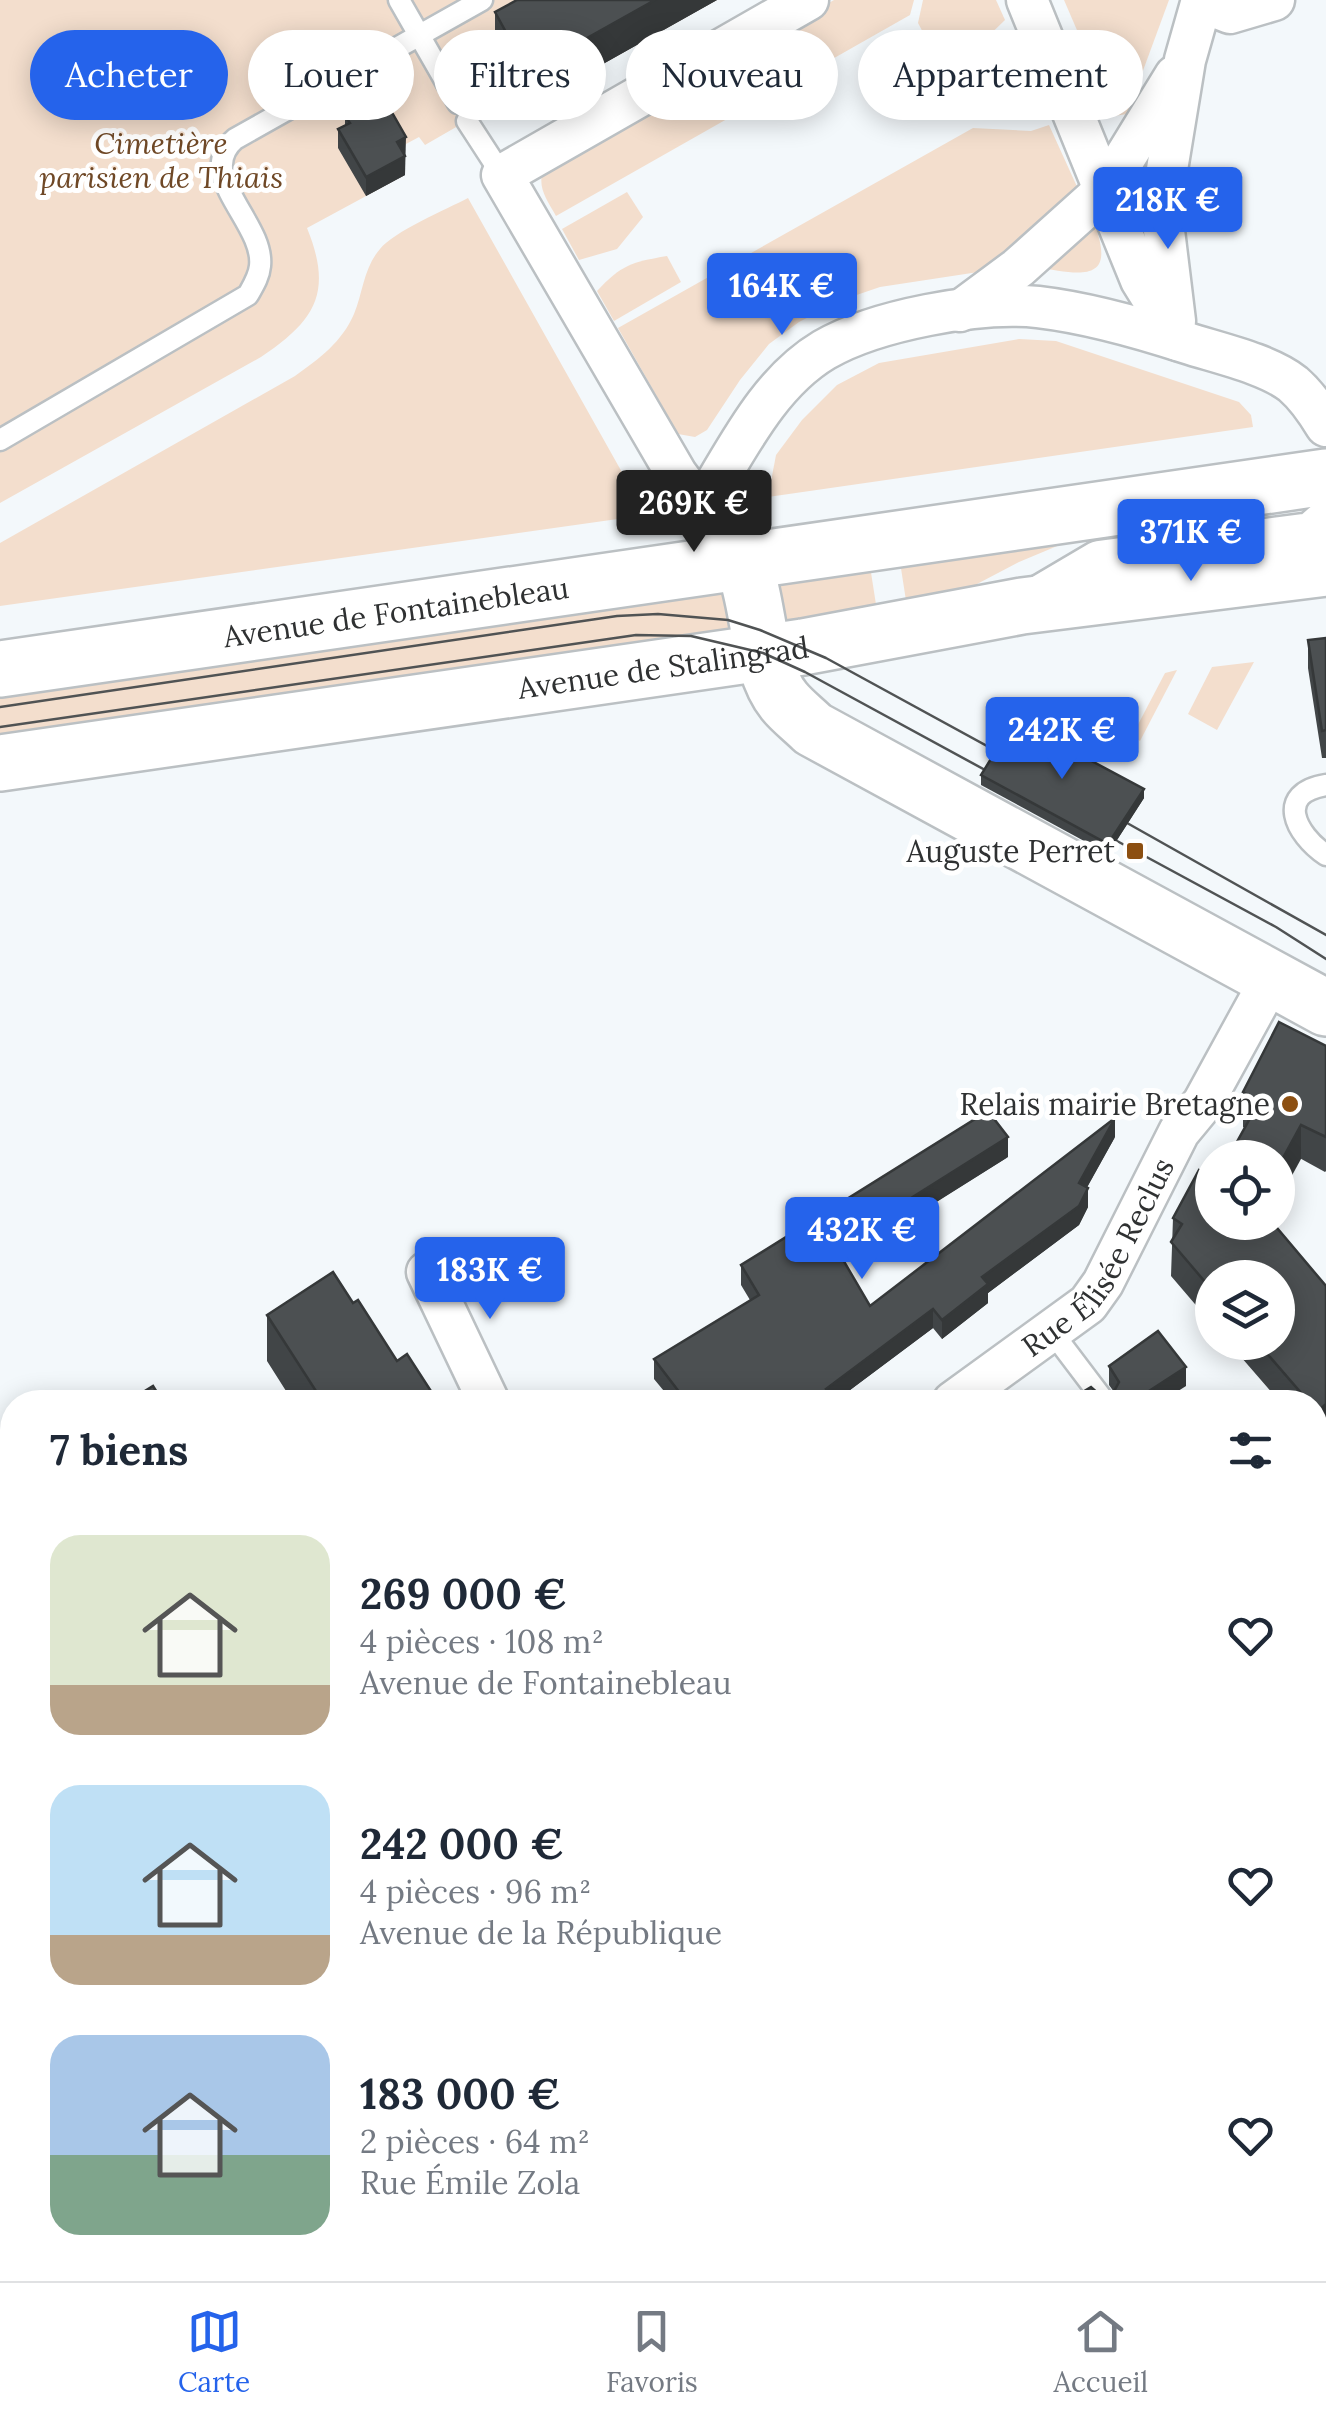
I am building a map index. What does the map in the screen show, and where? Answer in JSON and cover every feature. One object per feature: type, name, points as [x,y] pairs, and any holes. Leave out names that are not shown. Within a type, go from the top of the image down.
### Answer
[{"type":"main road","name":"Avenue de Fontainebleau","points":[[0,669],[1326,477]]},
{"type":"main road","points":[[743,564],[754,590],[764,653],[782,700],[813,729],[1326,1008]]},
{"type":"main road","name":"Avenue de Stalingrad","points":[[0,763],[764,653],[1022,606],[1326,568]]},
{"type":"street","points":[[743,564],[677,475],[502,175],[808,0]]},
{"type":"street","points":[[1027,0],[1142,280],[1178,340]]},
{"type":"street","points":[[1178,340],[1160,206],[1185,60],[1202,1],[1230,13],[1274,0]]},
{"type":"street","points":[[960,310],[1018,268],[1105,190],[1185,60]]},
{"type":"street","points":[[702,506],[766,406],[790,376],[821,352],[856,334],[904,319],[960,310],[1035,307],[1105,318],[1243,360],[1291,382],[1312,403],[1326,426]]},
{"type":"street","points":[[1022,606],[1099,561],[1310,533],[1326,520]]},
{"type":"street","name":"Rue Élisée Reclus","points":[[970,1390],[1088,1304],[1103,1283],[1179,1132],[1203,1102],[1271,978]]},
{"type":"street","points":[[427,1272],[483,1390]]},
{"type":"lane","points":[[399,0],[502,175]]},
{"type":"lane","points":[[0,412],[6,436],[248,295],[260,266],[259,251],[225,182],[221,167],[225,148],[482,0]]},
{"type":"lane","points":[[1326,784],[1307,790],[1299,799],[1296,815],[1303,838],[1326,855]]},
{"type":"lane","points":[[1052,1332],[1095,1390]]},
{"type":"green space","name":"Cimetière parisien de Thiais","points":[[0,0],[717,0],[664,30],[626,30],[626,51],[606,62],[606,30],[434,30],[434,120],[468,120],[425,145],[419,137],[393,151],[405,175],[307,228],[319,270],[314,303],[307,317],[261,357],[0,503]]},
{"type":"green space","points":[[834,0],[914,0],[910,15],[884,30],[858,30],[858,45],[838,56],[838,30],[781,30]]},
{"type":"green space","points":[[923,0],[996,0],[1005,20],[994,30],[922,30],[918,23]]},
{"type":"green space","points":[[1064,0],[1169,0],[1143,71],[1143,30],[1077,30]]},
{"type":"green space","points":[[626,117],[725,120],[556,216],[541,183],[547,162]]},
{"type":"green space","points":[[1049,125],[1079,191],[985,271],[880,287],[842,300],[799,322],[769,344],[707,430],[695,437],[678,434],[618,328],[973,128],[1031,131]]},
{"type":"green space","points":[[627,192],[643,217],[617,249],[579,260],[562,229]]},
{"type":"green space","points":[[468,198],[646,515],[0,606],[0,543],[304,370],[329,349],[349,324],[367,272],[380,249],[408,228]]},
{"type":"green space","points":[[1094,223],[1101,257],[1097,266],[1079,273],[1035,267]]},
{"type":"green space","points":[[667,256],[681,282],[614,321],[597,291],[628,266]]},
{"type":"green space","points":[[1019,339],[1056,341],[1239,402],[1251,415],[1253,427],[768,497],[776,455],[802,420],[837,385],[879,363]]},
{"type":"green space","points":[[1305,507],[1062,544],[958,594],[907,607],[900,562]]},
{"type":"green space","points":[[870,566],[877,611],[788,624],[785,620],[779,583]]},
{"type":"green space","points":[[727,585],[737,632],[0,741],[0,690]]},
{"type":"green space","points":[[1254,662],[1217,730],[1188,714],[1212,667]]},
{"type":"green space","points":[[1177,670],[1140,741],[1132,736],[1165,673]]},
{"type":"building","points":[[517,0],[655,0],[601,30],[505,30],[495,12]]},
{"type":"building","points":[[348,120],[396,120],[406,137],[397,142],[405,156],[366,177],[338,129],[350,123]]},
{"type":"building","points":[[1326,638],[1326,730],[1322,731],[1308,640]]},
{"type":"building","points":[[1015,720],[1144,789],[1108,844],[981,775]]},
{"type":"building","name":"Relais mairie Bretagne","points":[[1279,1022],[1326,1046],[1326,1137],[1301,1125],[1293,1140],[1238,1140],[1255,1099],[1243,1092]]},
{"type":"building","points":[[988,1111],[1008,1137],[835,1246],[870,1306],[1115,1118],[1079,1183],[1088,1188],[1079,1206],[982,1277],[988,1284],[942,1320],[933,1309],[827,1390],[678,1390],[654,1359],[759,1295],[741,1265]]},
{"type":"building","points":[[1195,1177],[1195,1240],[1287,1240],[1326,1286],[1326,1390],[1299,1390],[1273,1360],[1295,1360],[1295,1260],[1195,1260],[1195,1270],[1171,1242],[1182,1224],[1173,1218]]},
{"type":"building","points":[[333,1272],[353,1303],[358,1300],[397,1361],[407,1354],[430,1390],[315,1390],[267,1315]]},
{"type":"building","points":[[1158,1331],[1186,1367],[1151,1390],[1115,1390],[1119,1382],[1109,1366]]},
{"type":"tram line","points":[[0,707],[617,616],[658,614],[728,620],[760,630],[826,658],[1020,764]]},
{"type":"tram line","points":[[0,727],[636,635],[691,636],[763,653],[805,672],[1009,783]]},
{"type":"tram line","points":[[1104,810],[1326,935]]},
{"type":"tram line","points":[[1093,828],[1276,927],[1326,959]]},
{"type":"place","name":"Auguste Perret","points":[[1135,851]]},
{"type":"place","name":"Relais mairie Bretagne","points":[[1290,1104]]}]
